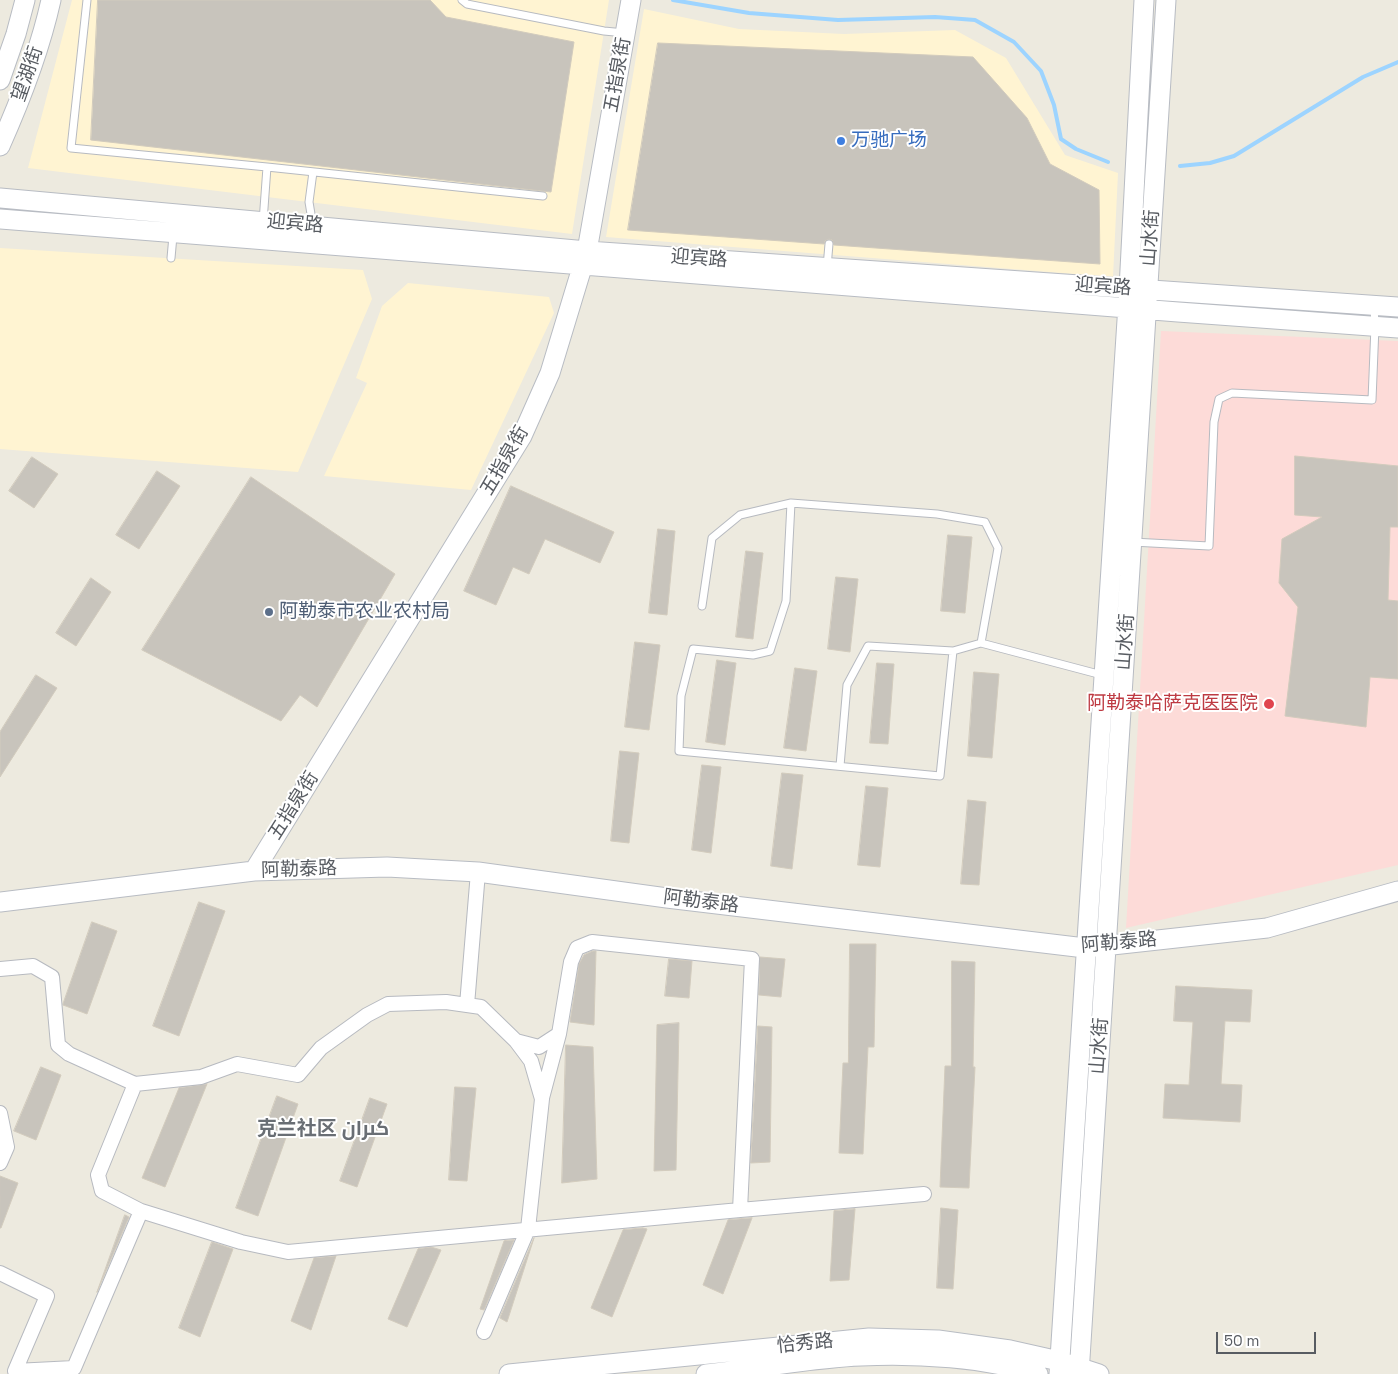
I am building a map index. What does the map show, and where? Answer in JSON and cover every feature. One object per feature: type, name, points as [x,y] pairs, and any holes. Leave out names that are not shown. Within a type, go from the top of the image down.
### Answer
[{"type":"main road","name":"望湖街","points":[[0,80],[25,0]]},
{"type":"main road","name":"望湖街","points":[[0,146],[17,107],[45,24],[50,0]]},
{"type":"main road","name":"五指泉街","points":[[254,871],[522,436],[550,373],[585,258],[631,0]]},
{"type":"main road","name":"山水街","points":[[1079,1371],[1106,946],[1122,543],[1127,308],[1144,0]]},
{"type":"main road","name":"山水街","points":[[1059,1367],[1102,675],[1122,543],[1147,310],[1166,0]]},
{"type":"main road","name":"迎宾路","points":[[0,198],[175,214],[262,231]]},
{"type":"main road","name":"迎宾路","points":[[0,219],[174,233],[262,231],[585,258],[1147,310],[1398,328]]},
{"type":"main road","name":"迎宾路","points":[[585,258],[827,268],[1398,307]]},
{"type":"main road","name":"阿勒泰路","points":[[0,902],[254,871],[387,867],[478,872],[667,898],[1085,948],[1267,928],[1398,891]]},
{"type":"main road","name":"恰秀路","points":[[508,1374],[869,1338],[938,1340],[1010,1350],[1059,1367],[1099,1374]]},
{"type":"main road","name":"恰秀路","points":[[706,1374],[861,1356],[939,1357],[1014,1367],[1038,1374]]},
{"type":"street","points":[[467,1005],[478,872]]},
{"type":"street","points":[[484,1332],[528,1229],[542,1099],[559,1034],[571,962],[577,948],[592,942],[752,959],[740,1210]]},
{"type":"street","points":[[0,968],[33,966],[52,976],[58,1045],[69,1054],[135,1084],[201,1077],[237,1064],[298,1075],[321,1048],[367,1014],[388,1004],[446,1002],[481,1006],[516,1041],[531,1061],[542,1099]]},
{"type":"street","points":[[516,1041],[539,1047],[559,1034]]},
{"type":"street","points":[[135,1084],[98,1175],[102,1191],[141,1211],[241,1242],[288,1252],[924,1194]]},
{"type":"street","points":[[0,1113],[7,1147],[0,1163]]},
{"type":"street","points":[[0,1273],[48,1296],[15,1370],[74,1368],[141,1211]]},
{"type":"lane","points":[[87,0],[71,148],[543,196]]},
{"type":"lane","points":[[462,0],[467,4],[604,31],[625,33]]},
{"type":"lane","points":[[262,231],[267,167]]},
{"type":"lane","points":[[312,235],[309,202],[314,172]]},
{"type":"lane","points":[[171,258],[175,214]]},
{"type":"lane","points":[[827,268],[829,244]]},
{"type":"lane","points":[[1122,543],[1208,546],[1214,422],[1219,399],[1232,393],[1372,400],[1374,305]]},
{"type":"lane","points":[[791,504],[786,601],[770,651],[753,655],[693,649],[681,696],[679,751],[940,776],[953,651]]},
{"type":"lane","points":[[702,606],[712,538],[740,515],[791,504],[937,514],[985,522],[998,548],[980,642]]},
{"type":"lane","points":[[840,766],[846,685],[868,646],[953,651],[980,642],[1102,675]]},
{"type":"shaded area","points":[[72,0],[609,0],[572,234],[28,168]]},
{"type":"shaded area","name":"万驰广场","points":[[644,9],[739,29],[844,34],[955,30],[1006,58],[1065,155],[1118,173],[1113,277],[606,237]]},
{"type":"shaded area","points":[[0,248],[363,270],[372,299],[298,472],[0,449]]},
{"type":"shaded area","points":[[408,283],[549,297],[554,313],[471,490],[324,476],[367,383],[356,378],[382,306]]},
{"type":"shaded area","name":"阿勒泰哈萨克医医院","points":[[1161,331],[1398,341],[1398,865],[1126,928]]},
{"type":"building","points":[[98,0],[430,0],[446,17],[574,42],[551,192],[91,140]]},
{"type":"building","name":"万驰广场","points":[[658,43],[973,57],[1027,118],[1050,164],[1099,190],[1100,264],[834,245],[832,240],[829,239],[824,244],[628,230]]},
{"type":"building","points":[[1295,456],[1398,466],[1398,527],[1390,527],[1388,600],[1398,601],[1398,679],[1370,677],[1366,727],[1285,716],[1298,607],[1279,583],[1282,539],[1322,517],[1295,515]]},
{"type":"building","points":[[32,457],[58,474],[34,508],[9,491]]},
{"type":"building","points":[[157,471],[180,486],[139,549],[116,535]]},
{"type":"building","name":"阿勒泰市农业农村局","points":[[251,477],[395,574],[317,707],[300,695],[281,721],[142,650]]},
{"type":"building","points":[[511,486],[614,532],[600,563],[545,539],[529,574],[513,567],[496,605],[464,591]]},
{"type":"building","points":[[658,529],[675,531],[667,615],[649,613]]},
{"type":"building","points":[[948,535],[972,537],[965,613],[941,611]]},
{"type":"building","points":[[746,551],[763,553],[753,639],[736,637]]},
{"type":"building","points":[[836,577],[858,579],[850,652],[828,649]]},
{"type":"building","points":[[91,578],[111,592],[76,646],[56,633]]},
{"type":"building","points":[[635,642],[660,645],[649,730],[625,727]]},
{"type":"building","points":[[717,660],[736,663],[725,745],[706,742]]},
{"type":"building","points":[[877,663],[894,664],[888,744],[870,743]]},
{"type":"building","points":[[795,668],[817,671],[806,751],[784,748]]},
{"type":"building","points":[[974,672],[999,674],[992,758],[968,756]]},
{"type":"building","points":[[36,675],[57,688],[0,777],[0,732]]},
{"type":"building","points":[[620,751],[639,753],[629,843],[611,841]]},
{"type":"building","points":[[702,765],[721,767],[711,853],[692,850]]},
{"type":"building","points":[[782,773],[803,775],[792,869],[771,866]]},
{"type":"building","points":[[866,786],[888,788],[880,867],[858,865]]},
{"type":"building","points":[[968,800],[986,802],[979,885],[961,884]]},
{"type":"building","points":[[199,902],[225,911],[179,1036],[153,1026]]},
{"type":"building","points":[[92,922],[117,931],[87,1014],[63,1004]]},
{"type":"building","points":[[850,944],[876,944],[874,1047],[868,1047],[863,1154],[839,1153],[843,1063],[848,1063]]},
{"type":"building","points":[[596,951],[594,1025],[570,1022],[579,964],[584,955]]},
{"type":"building","points":[[760,957],[785,959],[781,997],[759,995]]},
{"type":"building","points":[[669,959],[692,961],[689,998],[665,996]]},
{"type":"building","points":[[952,961],[975,962],[973,1067],[975,1067],[969,1188],[940,1187],[945,1066],[951,1066]]},
{"type":"building","points":[[1176,986],[1252,990],[1250,1022],[1225,1021],[1221,1084],[1242,1085],[1240,1122],[1163,1118],[1165,1084],[1189,1085],[1193,1022],[1174,1021]]},
{"type":"building","points":[[679,1023],[676,1170],[654,1171],[657,1025]]},
{"type":"building","points":[[758,1026],[772,1027],[770,1162],[751,1163]]},
{"type":"building","points":[[566,1045],[593,1047],[597,1179],[562,1183]]},
{"type":"building","points":[[41,1067],[61,1075],[36,1140],[14,1131]]},
{"type":"building","points":[[207,1084],[165,1187],[142,1178],[179,1088]]},
{"type":"building","points":[[455,1087],[476,1088],[467,1181],[449,1180]]},
{"type":"building","points":[[277,1096],[298,1104],[258,1216],[236,1208]]},
{"type":"building","points":[[370,1098],[387,1104],[357,1187],[340,1181]]},
{"type":"building","points":[[0,1176],[18,1183],[1,1228],[0,1228]]},
{"type":"building","points":[[941,1208],[958,1210],[953,1289],[937,1288]]},
{"type":"building","points":[[855,1209],[849,1280],[830,1281],[834,1211]]},
{"type":"building","points":[[125,1215],[129,1217],[97,1292]]},
{"type":"building","points":[[752,1218],[723,1294],[703,1285],[728,1220]]},
{"type":"building","points":[[647,1229],[612,1317],[591,1308],[623,1230]]},
{"type":"building","points":[[534,1238],[507,1322],[500,1318]]},
{"type":"building","points":[[514,1240],[484,1310],[480,1309],[504,1241]]},
{"type":"building","points":[[212,1242],[233,1249],[200,1337],[179,1328]]},
{"type":"building","points":[[431,1247],[441,1250],[407,1327],[388,1319],[418,1249]]},
{"type":"building","points":[[336,1256],[311,1330],[291,1321],[314,1258]]},
{"type":"waterway","points":[[673,0],[749,13],[838,20],[935,17],[975,20],[1014,42],[1041,71],[1054,105],[1061,139],[1076,149],[1108,162]]},
{"type":"waterway","points":[[1180,166],[1210,163],[1234,156],[1363,77],[1398,62]]},
{"type":"place","name":"万驰广场","points":[[841,141]]},
{"type":"place","name":"阿勒泰市农业农村局","points":[[269,612]]},
{"type":"place","name":"阿勒泰哈萨克医医院","points":[[1269,704]]},
{"type":"district","name":"克兰社区 كىران","points":[[323,1130]]}]
